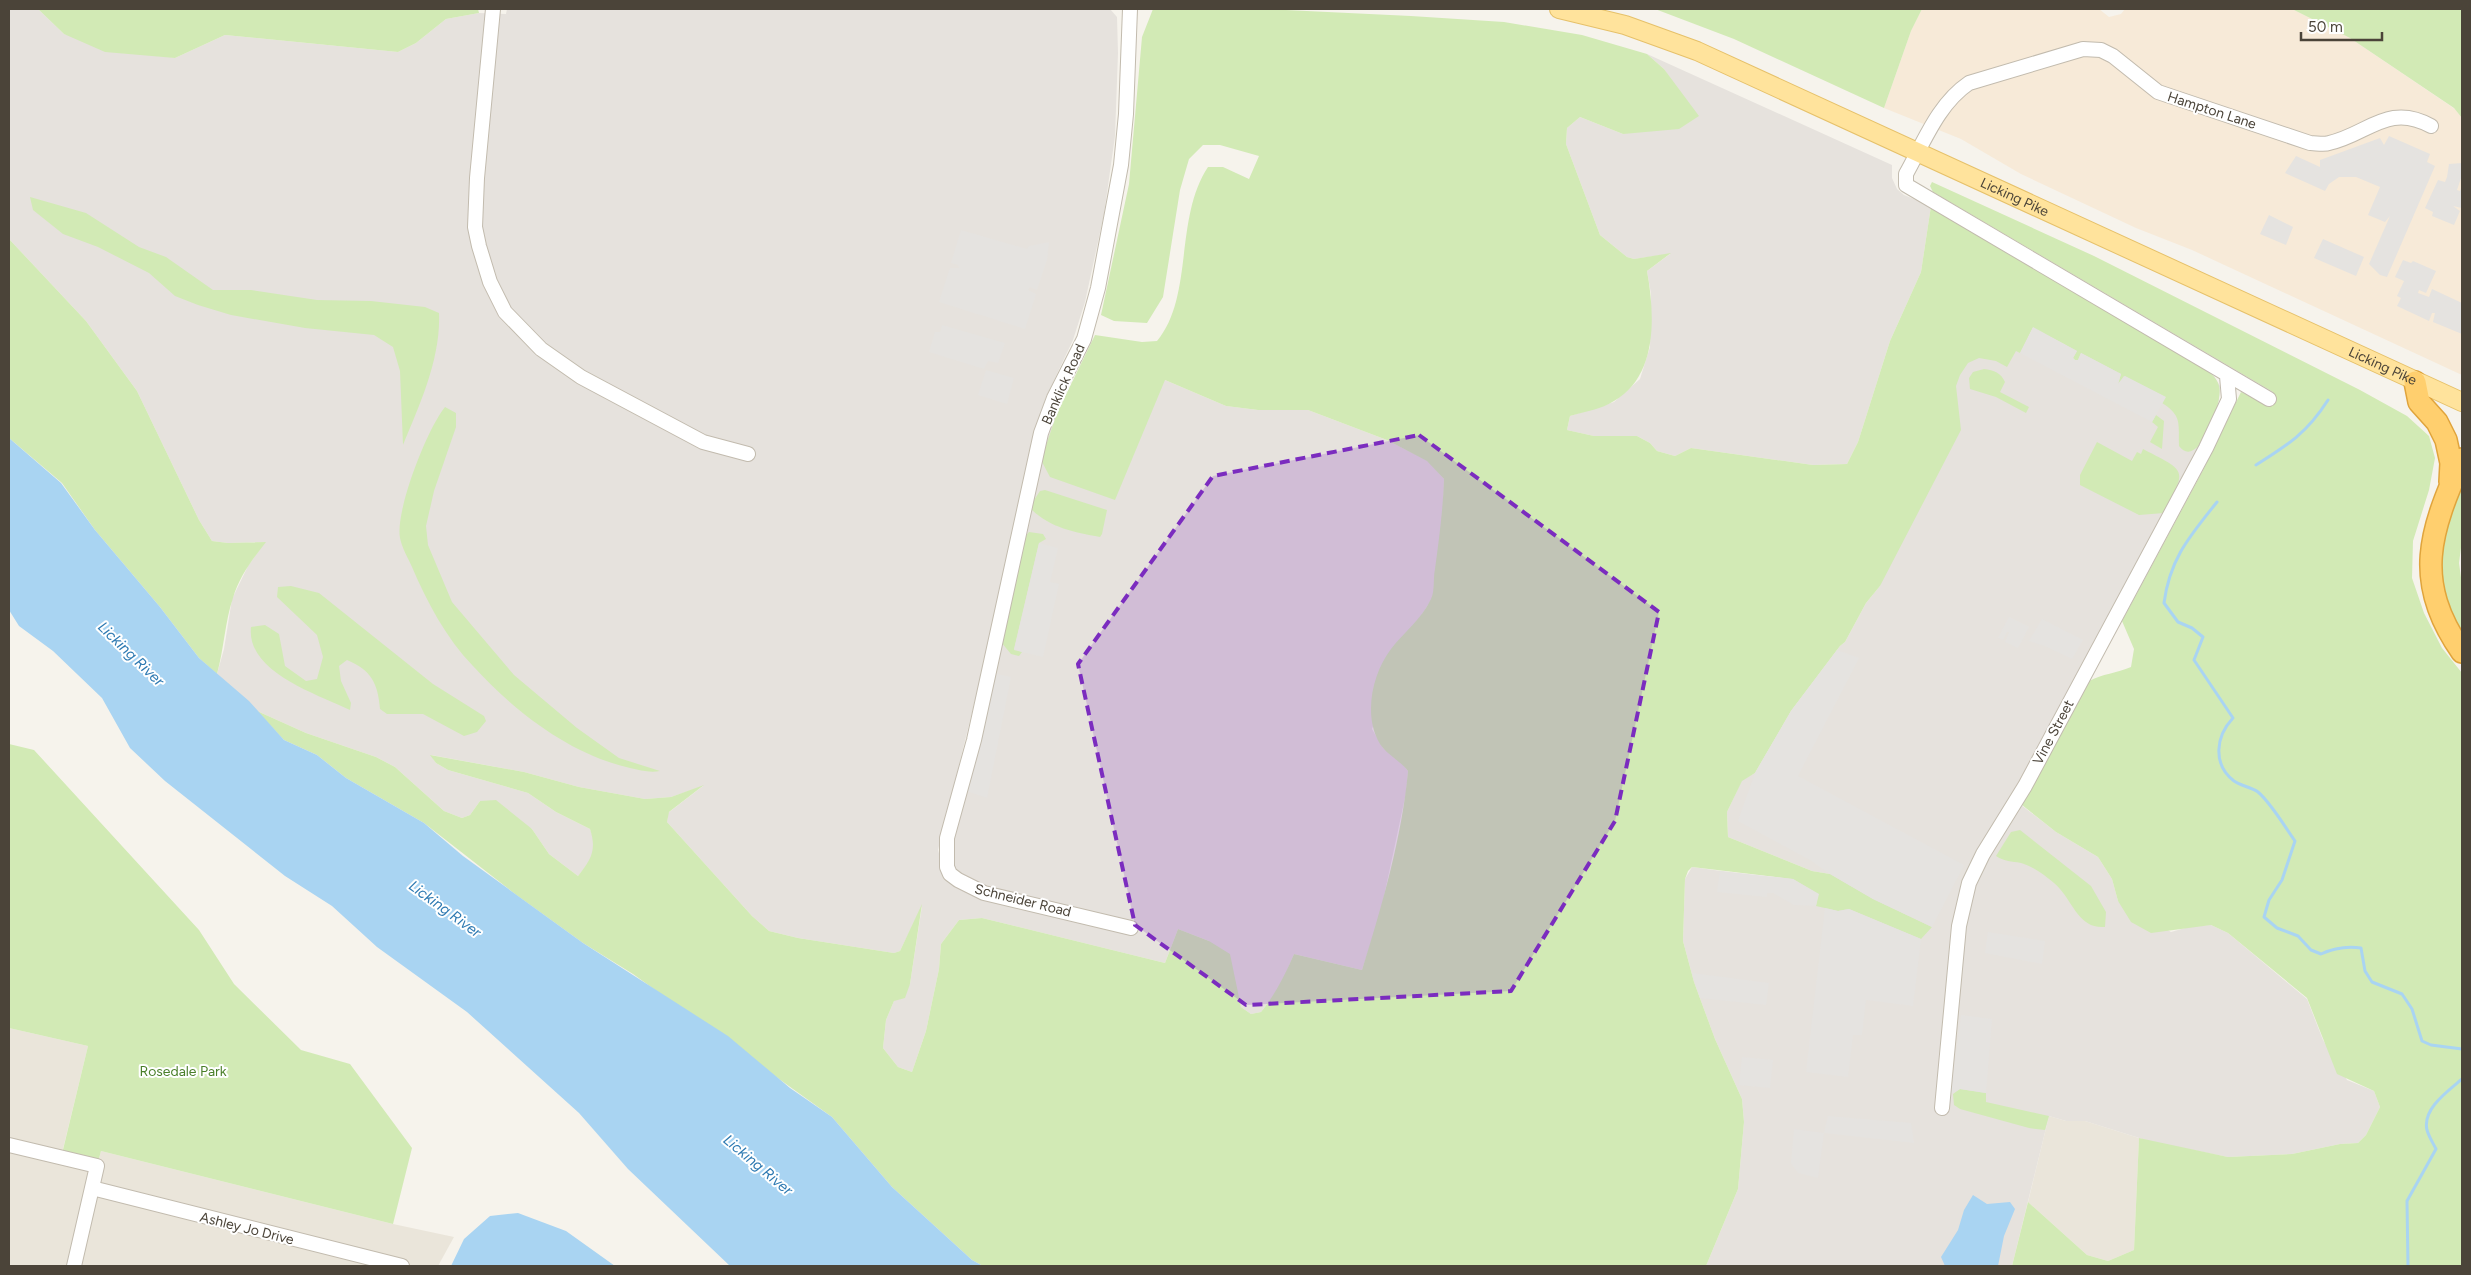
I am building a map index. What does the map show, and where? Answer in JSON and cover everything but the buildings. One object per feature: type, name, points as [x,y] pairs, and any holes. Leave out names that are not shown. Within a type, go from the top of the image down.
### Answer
[{"type":"highway","points":[[2415,382],[2420,402],[2437,422],[2446,440],[2451,463],[2449,489]]},
{"type":"highway","points":[[2462,459],[2439,514],[2431,548],[2433,591],[2451,635],[2462,652]]},
{"type":"main road","name":"Licking Pike","points":[[1559,9],[1625,25],[1697,51],[2462,402]]},
{"type":"street","points":[[493,9],[475,227],[490,282],[505,312],[541,349],[581,377],[703,442],[748,454]]},
{"type":"street","name":"Banklick Road","points":[[954,813],[974,740],[1041,433],[1054,398],[1084,339],[1098,288],[1124,142],[1130,9]]},
{"type":"street","name":"Hampton Lane","points":[[2227,376],[2192,352],[1906,185],[1905,178],[1944,106],[1955,92],[1969,83],[2083,49],[2101,50],[2113,56],[2158,92],[2310,143],[2329,144],[2382,120],[2402,117],[2419,119],[2431,126]]},
{"type":"street","points":[[2227,376],[2269,399]]},
{"type":"street","name":"Vine Street","points":[[1942,1108],[1960,926],[1969,883],[1983,854],[2025,786],[2206,448],[2229,399],[2227,376]]},
{"type":"street","name":"Schneider Road","points":[[954,813],[947,838],[946,867],[950,874],[958,880],[984,892],[1131,928]]},
{"type":"street","points":[[9,1145],[97,1166],[74,1266]]},
{"type":"street","name":"Ashley Jo Drive","points":[[92,1188],[382,1264],[402,1266]]},
{"type":"highlighted area","points":[[1419,435],[1659,612],[1615,821],[1511,991],[1246,1005],[1135,925],[1078,664],[1213,476]]},
{"type":"shaded area","points":[[9,9],[38,9],[64,34],[175,58],[225,35],[398,52],[416,43],[446,19],[479,13],[506,14],[507,9],[1110,9],[1117,17],[1118,53],[1115,136],[1104,214],[1085,302],[1073,340],[1046,397],[1035,433],[998,607],[938,850],[942,865],[941,871],[952,840],[1043,450],[1057,413],[1165,380],[1226,406],[1258,410],[1308,410],[1387,440],[1428,461],[1444,479],[1443,521],[1433,597],[1417,622],[1406,634],[1372,729],[1383,748],[1400,761],[1408,771],[1406,793],[1380,915],[1362,970],[1294,954],[1282,982],[1271,999],[1261,1012],[1251,1014],[1241,1007],[1235,986],[1209,941],[1178,929],[1165,963],[982,918],[959,920],[941,944],[939,969],[926,1031],[912,1072],[898,1067],[883,1048],[886,1020],[894,1001],[910,984],[922,906],[900,951],[894,953],[798,938],[769,931],[752,916],[667,822],[668,813],[703,786],[671,797],[645,799],[579,787],[524,772],[431,755],[436,763],[448,770],[528,793],[556,812],[590,829],[595,842],[593,858],[578,876],[549,854],[532,829],[480,801],[470,815],[462,818],[444,811],[395,767],[376,757],[306,733],[257,711],[217,674],[224,649],[232,599],[248,566],[265,542],[228,543],[212,541],[199,520],[137,391],[86,321],[9,239]]},
{"type":"shaded area","points":[[1922,9],[2099,9],[2109,17],[2121,14],[2125,9],[2292,9],[2350,38],[2455,109],[2462,118],[2462,375],[2192,250],[2136,228],[2021,174],[1961,139],[1884,108],[1911,31]]},
{"type":"shaded area","points":[[1647,54],[1892,165],[1892,178],[1897,189],[1904,195],[1931,206],[1921,272],[1890,341],[1858,442],[1847,464],[1813,465],[1691,448],[1675,456],[1657,451],[1650,443],[1637,436],[1594,436],[1567,430],[1570,416],[1614,402],[1640,379],[1650,347],[1651,294],[1647,271],[1670,254],[1634,259],[1627,257],[1600,235],[1566,144],[1567,128],[1580,117],[1623,134],[1676,88],[1664,69]]},
{"type":"shaded area","points":[[2389,136],[2430,154],[2427,162],[2435,166],[2387,277],[2380,275],[2369,264],[2390,216],[2385,222],[2368,215],[2380,187],[2356,177],[2339,177],[2329,184],[2325,191],[2285,173],[2296,156],[2320,167],[2320,160],[2380,138],[2384,145]]},
{"type":"shaded area","points":[[2462,163],[2462,175],[2457,190],[2460,191],[2462,186],[2462,208],[2453,206],[2460,211],[2454,225],[2432,216],[2433,212],[2425,208],[2438,180],[2445,182],[2449,164]]},
{"type":"shaded area","points":[[2269,215],[2293,227],[2286,245],[2260,234]]},
{"type":"shaded area","points":[[961,230],[1027,249],[1029,246],[1049,242],[1047,260],[1037,290],[1030,287],[1028,290],[1036,294],[1025,329],[939,302],[950,268],[959,268],[958,265],[951,263]]},
{"type":"shaded area","points":[[2323,239],[2364,257],[2356,276],[2314,258]]},
{"type":"shaded area","points":[[2403,260],[2411,263],[2413,261],[2436,271],[2426,293],[2419,290],[2418,293],[2429,297],[2432,289],[2462,303],[2462,334],[2433,322],[2435,313],[2432,313],[2429,321],[2397,306],[2401,298],[2397,296],[2404,281],[2395,277]]},
{"type":"shaded area","points":[[1926,316],[2214,376],[2220,386],[2219,400],[2205,435],[2011,797],[2056,832],[2098,857],[2112,879],[2118,901],[2171,932],[2192,926],[2211,925],[2228,933],[2307,999],[2323,1040],[2347,1080],[2374,1091],[2380,1107],[2366,1135],[2358,1143],[2340,1144],[2292,1154],[2228,1157],[2152,1142],[2085,1121],[2066,1121],[2049,1116],[2012,1266],[1706,1266],[1738,1189],[1744,1122],[1742,1099],[1715,1039],[1694,982],[1683,941],[1685,879],[1692,867],[1772,878],[1830,874],[1812,871],[1728,837],[1727,812],[1742,780],[1755,773],[1791,711],[1845,642],[1866,603],[1880,586]]},
{"type":"shaded area","points":[[942,325],[1005,343],[998,363],[988,361],[984,369],[929,352],[935,332],[940,332]]},
{"type":"shaded area","points":[[2033,327],[2077,351],[2073,358],[2075,360],[2078,360],[2081,353],[2121,374],[2118,384],[2125,376],[2166,397],[2152,422],[2020,353]]},
{"type":"shaded area","points":[[986,370],[1014,378],[1007,404],[978,395]]},
{"type":"shaded area","points":[[1039,543],[1058,548],[1050,582],[1059,584],[1043,657],[1014,650]]},
{"type":"shaded area","points":[[2009,617],[2029,627],[2018,648],[2005,642],[2009,632],[2007,632],[2003,640],[1998,638]]},
{"type":"shaded area","points":[[2042,619],[2083,640],[2072,659],[2045,646],[2029,641]]},
{"type":"shaded area","points":[[1837,650],[1859,658],[1798,776],[1964,865],[1932,927],[1873,899],[1810,860],[1738,821],[1755,773],[1791,711]]},
{"type":"shaded area","points":[[983,671],[1011,677],[987,798],[955,787]]},
{"type":"shaded area","points":[[1720,871],[1793,879],[1819,894],[1816,906],[1794,905],[1773,893],[1767,893],[1767,897],[1717,892]]},
{"type":"shaded area","points":[[1825,908],[1838,911],[1849,909],[1921,939],[1913,1006],[1866,1000],[1862,1035],[1853,1035],[1848,1077],[1806,1072]]},
{"type":"shaded area","points":[[1988,932],[2045,941],[2042,964],[1985,953]]},
{"type":"shaded area","points":[[1692,973],[1769,983],[1766,1005],[1700,998]]},
{"type":"shaded area","points":[[1961,1015],[1992,1019],[1986,1093],[1960,1089],[1951,1094]]},
{"type":"shaded area","points":[[9,1028],[88,1046],[61,1157],[97,1166],[101,1151],[393,1224],[454,1237],[438,1266],[9,1266]]},
{"type":"shaded area","points":[[1742,1057],[1773,1060],[1770,1088],[1739,1085]]},
{"type":"shaded area","points":[[1828,1116],[1911,1123],[1914,1143],[1824,1133]]},
{"type":"shaded area","points":[[2049,1116],[2066,1121],[2085,1121],[2139,1138],[2134,1250],[2108,1261],[2087,1255],[2028,1202]]},
{"type":"shaded area","points":[[1794,1129],[1824,1133],[1818,1178],[1798,1173],[1791,1163]]},
{"type":"green space","points":[[38,9],[478,9],[479,13],[446,19],[416,43],[398,52],[225,35],[175,58],[105,52],[64,34]]},
{"type":"green space","points":[[1153,9],[1264,9],[1504,22],[1582,35],[1647,54],[1664,69],[1699,116],[1679,129],[1623,134],[1580,117],[1567,128],[1566,144],[1600,235],[1627,257],[1634,259],[1671,253],[1647,271],[1652,325],[1646,360],[1639,376],[1628,390],[1609,404],[1570,416],[1567,430],[1594,436],[1637,436],[1650,443],[1657,451],[1675,456],[1691,448],[1813,465],[1847,464],[1858,442],[1890,341],[1921,272],[1931,206],[2199,363],[2218,382],[2218,405],[2214,418],[2201,442],[2194,450],[2186,452],[2179,446],[2179,427],[2176,417],[2162,403],[2165,397],[2124,376],[2118,384],[2121,374],[2081,353],[2078,360],[2075,360],[2073,358],[2077,351],[2033,328],[2020,353],[2016,351],[2007,367],[1996,361],[1979,358],[1968,363],[1960,375],[1956,386],[1961,430],[1880,586],[1866,603],[1845,642],[1791,711],[1755,773],[1742,781],[1727,812],[1728,837],[1812,871],[1830,874],[1873,899],[1932,927],[1921,939],[1849,909],[1838,911],[1816,906],[1818,894],[1793,879],[1692,867],[1685,879],[1683,941],[1694,982],[1715,1039],[1742,1099],[1744,1122],[1738,1189],[1706,1266],[983,1266],[972,1260],[892,1187],[832,1117],[633,974],[583,943],[515,894],[424,823],[346,778],[317,755],[284,740],[257,711],[306,733],[376,757],[395,767],[444,811],[462,818],[470,815],[480,801],[496,800],[532,829],[549,854],[578,876],[592,854],[593,843],[590,829],[556,812],[528,793],[448,770],[436,763],[430,755],[524,772],[579,787],[645,799],[671,797],[704,785],[669,812],[667,822],[752,916],[769,931],[798,938],[894,953],[900,951],[922,904],[910,984],[905,998],[894,1001],[886,1020],[883,1048],[898,1067],[912,1072],[926,1031],[939,969],[941,944],[959,920],[982,918],[1165,963],[1178,929],[1209,941],[1230,954],[1241,1007],[1251,1014],[1261,1012],[1280,984],[1294,954],[1362,970],[1384,896],[1396,846],[1408,771],[1383,748],[1376,737],[1371,712],[1374,685],[1378,672],[1391,649],[1412,626],[1432,596],[1444,479],[1427,461],[1387,440],[1308,410],[1258,410],[1226,406],[1165,380],[1115,500],[1050,477],[1041,460],[1057,413],[1095,335],[1142,342],[1157,341],[1168,323],[1176,302],[1191,210],[1198,187],[1208,167],[1223,167],[1249,179],[1259,156],[1220,145],[1203,145],[1189,159],[1180,190],[1163,297],[1147,323],[1114,321],[1101,315],[1129,184],[1142,37]]},
{"type":"green space","points":[[1655,9],[1922,9],[1911,31],[1884,108],[1734,39]]},
{"type":"green space","points":[[2292,9],[2462,9],[2462,118],[2454,108],[2350,38]]},
{"type":"green space","points":[[1932,182],[2094,256],[2360,390],[2407,416],[2429,436],[2435,458],[2429,490],[2413,541],[2412,578],[2424,613],[2442,648],[2462,673],[2462,1266],[2012,1266],[2028,1202],[2087,1255],[2108,1261],[2134,1250],[2139,1138],[2228,1157],[2292,1154],[2340,1144],[2358,1143],[2366,1135],[2380,1107],[2374,1091],[2337,1074],[2307,998],[2228,933],[2211,925],[2151,933],[2131,922],[2118,901],[2112,879],[2098,857],[2056,832],[2022,805],[2089,681],[2131,667],[2134,649],[2122,621],[2202,472],[2241,392],[2267,404],[2273,392],[1933,192],[1930,186]]},
{"type":"green space","points":[[30,197],[86,213],[139,247],[166,257],[213,290],[251,290],[317,300],[371,301],[425,307],[439,313],[437,347],[433,364],[403,445],[400,371],[393,347],[374,335],[305,328],[231,315],[175,296],[149,273],[98,247],[63,234],[33,210]]},
{"type":"green space","points":[[9,239],[86,321],[137,391],[199,520],[212,541],[228,543],[266,542],[246,569],[236,590],[230,607],[217,674],[199,658],[160,607],[95,530],[62,483],[9,438]]},
{"type":"green space","points":[[1984,369],[1994,371],[2001,376],[2005,382],[2000,392],[2029,407],[2026,413],[1996,397],[1970,389],[1969,378],[1973,372]]},
{"type":"green space","points":[[445,407],[456,413],[456,427],[434,491],[426,526],[428,545],[452,602],[514,675],[577,728],[619,758],[660,771],[652,772],[630,768],[607,761],[586,753],[544,729],[489,683],[454,644],[438,619],[404,549],[400,538],[400,526],[402,509],[414,471],[430,433]]},
{"type":"green space","points":[[2156,415],[2164,421],[2162,449],[2150,442],[2158,427],[2152,422]]},
{"type":"green space","points":[[2097,442],[2132,461],[2137,452],[2141,454],[2143,449],[2175,467],[2179,473],[2179,479],[2164,513],[2139,515],[2080,485],[2080,475]]},
{"type":"green space","points":[[2462,475],[2462,540],[2459,563],[2462,585],[2462,637],[2442,600],[2438,541]]},
{"type":"green space","points":[[1045,490],[1107,510],[1100,537],[1072,531],[1055,525],[1039,516],[1032,510],[1034,500],[1040,491]]},
{"type":"green space","points":[[1029,532],[1043,534],[1046,539],[1039,543],[1014,649],[1022,652],[1019,656],[1011,654],[1001,642],[1025,537]]},
{"type":"green space","points":[[291,586],[319,593],[433,684],[484,716],[486,721],[477,732],[464,736],[423,714],[387,714],[380,709],[372,678],[362,668],[347,660],[339,666],[341,681],[351,703],[350,710],[303,689],[271,669],[260,657],[252,643],[251,627],[265,625],[279,634],[285,666],[306,681],[317,679],[323,657],[317,635],[277,597],[278,587]]},
{"type":"green space","name":"Rosedale Park","points":[[9,744],[34,750],[199,930],[234,984],[301,1050],[350,1064],[412,1148],[393,1224],[101,1151],[97,1166],[61,1158],[88,1046],[9,1028]]},
{"type":"green space","points":[[2020,830],[2091,886],[2106,912],[2105,927],[2096,927],[2083,920],[2060,889],[2042,874],[2021,863],[1996,856],[2011,832]]},
{"type":"green space","points":[[1960,1089],[1986,1093],[1986,1102],[2049,1116],[2045,1130],[2029,1128],[1960,1109],[1954,1105],[1953,1094]]},
{"type":"water","name":"Licking River","points":[[9,438],[61,483],[95,530],[160,607],[199,658],[249,701],[284,740],[317,755],[346,778],[424,823],[463,856],[583,943],[728,1036],[790,1088],[832,1117],[892,1187],[972,1260],[983,1266],[730,1266],[628,1169],[579,1113],[467,1012],[377,947],[332,906],[285,876],[165,781],[130,748],[102,698],[53,651],[19,626],[9,610]]},
{"type":"water","points":[[1973,1195],[1987,1204],[2010,1202],[2015,1209],[2004,1236],[1998,1266],[1945,1266],[1941,1257],[1958,1230],[1964,1210]]},
{"type":"water","points":[[518,1213],[566,1231],[615,1266],[451,1266],[464,1239],[490,1216]]},
{"type":"waterway","points":[[2256,465],[2278,451],[2304,430],[2328,400]]},
{"type":"waterway","points":[[2217,502],[2190,537],[2176,560],[2164,603],[2178,622],[2192,628],[2203,637],[2194,660],[2233,718],[2227,725],[2220,741],[2219,750],[2222,767],[2234,781],[2255,790],[2263,797],[2295,841],[2282,880],[2269,900],[2264,917],[2277,928],[2298,936],[2311,950],[2321,954],[2341,948],[2361,948],[2365,971],[2372,982],[2402,994],[2412,1009],[2422,1041],[2431,1045],[2462,1049]]},
{"type":"waterway","points":[[2408,1266],[2407,1201],[2436,1149],[2427,1130],[2426,1122],[2428,1115],[2437,1101],[2462,1079]]}]
